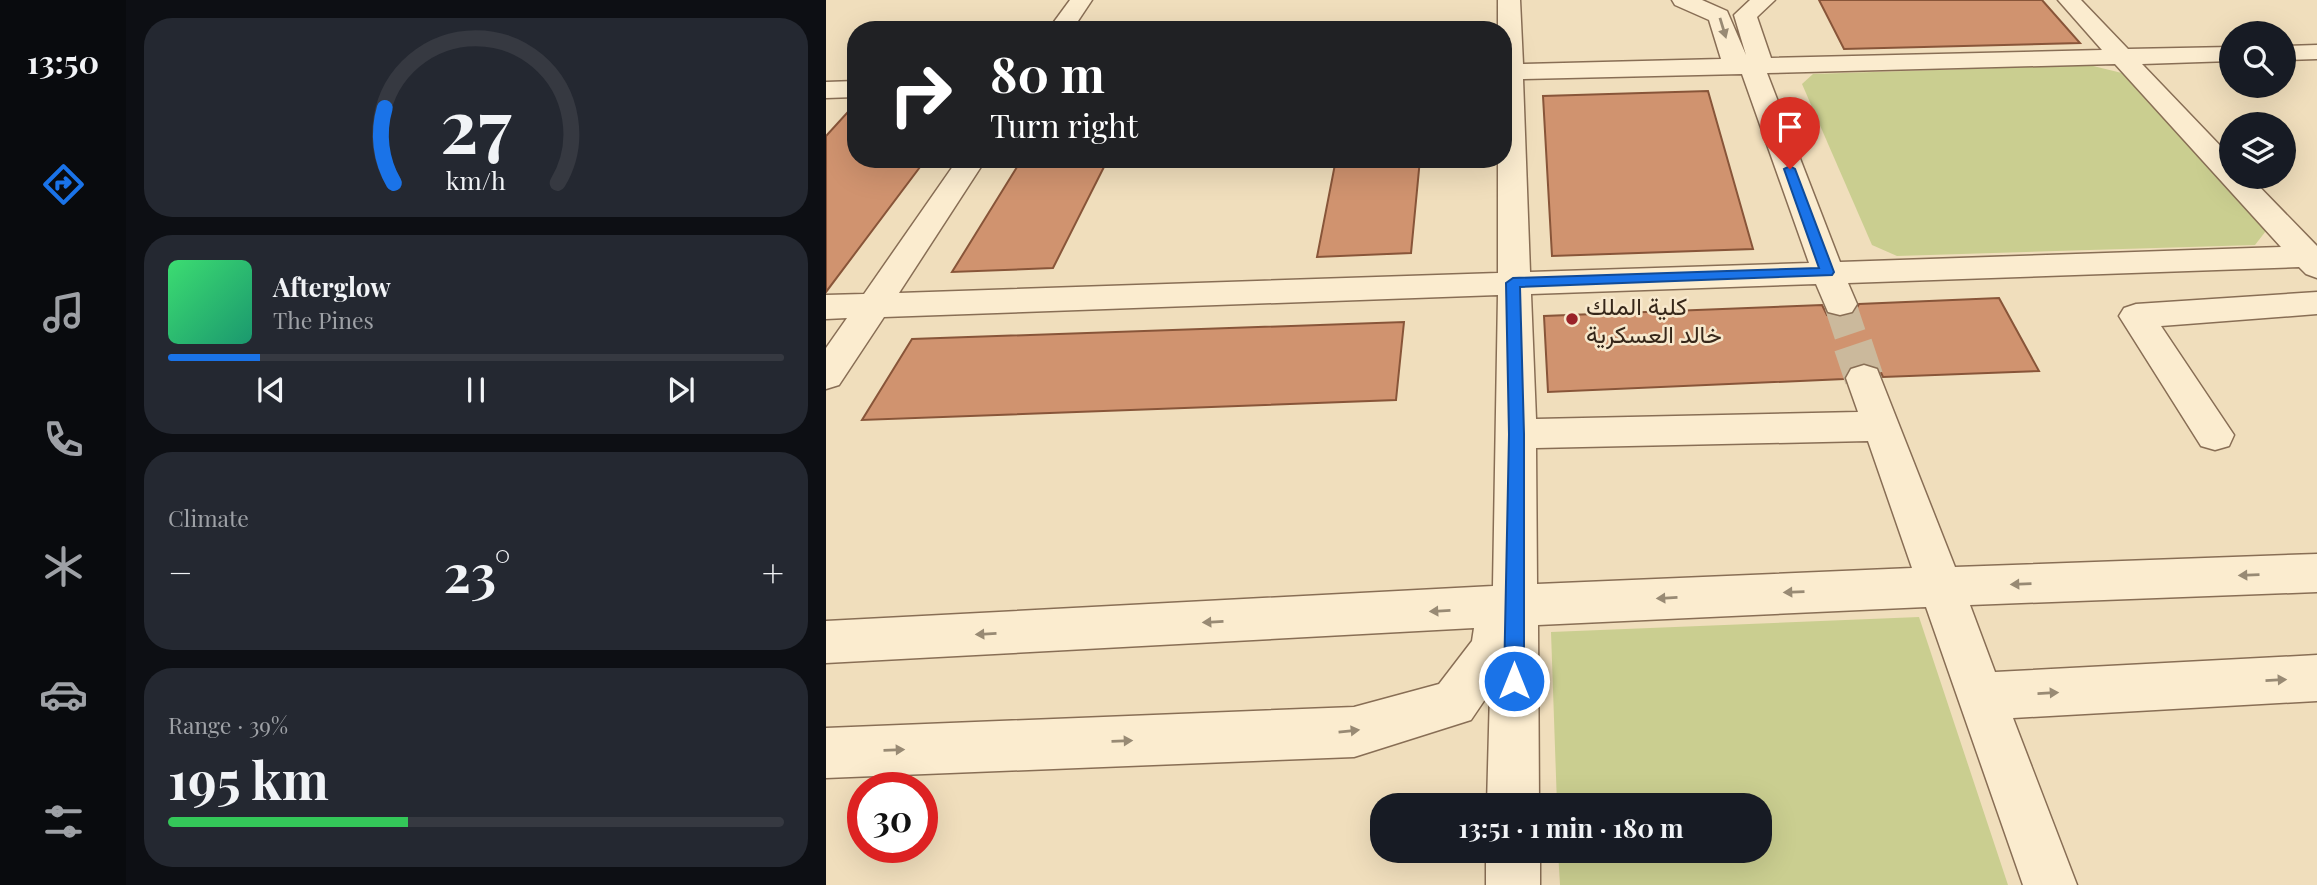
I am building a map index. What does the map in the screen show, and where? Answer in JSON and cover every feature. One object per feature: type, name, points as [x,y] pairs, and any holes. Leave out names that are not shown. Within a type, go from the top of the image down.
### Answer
[{"type":"street","points":[[1066,21],[1081,0]]},
{"type":"street","points":[[1508,21],[1509,0]]},
{"type":"street","points":[[1684,0],[1720,16],[1733,60],[1752,66]]},
{"type":"street","points":[[1752,66],[1759,57],[1745,15],[1764,0]]},
{"type":"street","points":[[2070,0],[2219,160]]},
{"type":"street","points":[[2296,53],[2317,52]]},
{"type":"street","points":[[1512,72],[2219,54]]},
{"type":"street","points":[[1752,66],[1840,304]]},
{"type":"street","points":[[826,90],[847,89]]},
{"type":"street","points":[[826,376],[966,168]]},
{"type":"street","points":[[1510,168],[1517,434],[1513,793]]},
{"type":"street","points":[[2246,189],[2313,259]]},
{"type":"street","points":[[826,307],[1827,272],[2313,259]]},
{"type":"street","points":[[2215,435],[2136,316],[2317,303]]},
{"type":"street","points":[[1864,378],[2050,885]]},
{"type":"street","points":[[1517,434],[1882,426]]},
{"type":"street","points":[[826,642],[1735,594],[2317,573]]},
{"type":"street","points":[[826,753],[1354,732],[1454,703],[1495,648],[1495,633],[1503,617],[1515,607]]},
{"type":"street","points":[[1980,696],[2317,678]]},
{"type":"street","points":[[1513,863],[1513,885]]},
{"type":"green space","points":[[2089,65],[2126,74],[2219,174],[2219,189],[2233,189],[2269,227],[2255,245],[1897,256],[1872,245],[1802,84],[1813,74]]},
{"type":"green space","points":[[1919,617],[2008,885],[1560,885],[1559,863],[1772,863],[1772,793],[1557,793],[1551,632]]},
{"type":"building","points":[[1819,0],[2042,0],[2080,43],[1844,49]]},
{"type":"building","points":[[1708,91],[1753,249],[1552,256],[1543,96]]},
{"type":"building","points":[[847,113],[847,168],[919,168],[826,292],[826,136]]},
{"type":"building","points":[[1016,168],[1103,168],[1053,268],[952,272]]},
{"type":"building","points":[[1334,168],[1419,168],[1411,253],[1317,257]]},
{"type":"building","points":[[1999,298],[2039,371],[1883,377],[1878,366],[1863,362],[1849,368],[1844,379],[1548,392],[1544,316],[1822,305],[1827,315],[1841,318],[1854,313],[1859,304]]},
{"type":"building","points":[[1404,322],[1396,400],[862,420],[912,339]]},
{"type":"tunnel","points":[[1840,304],[1854,346]]},
{"type":"tunnel","points":[[1853,345],[1864,378]]},
{"type":"place","name":"كلية الملك خالد العسكرية","points":[[1572,319]]},
{"type":"route","points":[[1514,681],[1517,434],[1513,283],[1827,272],[1790,169]]}]
